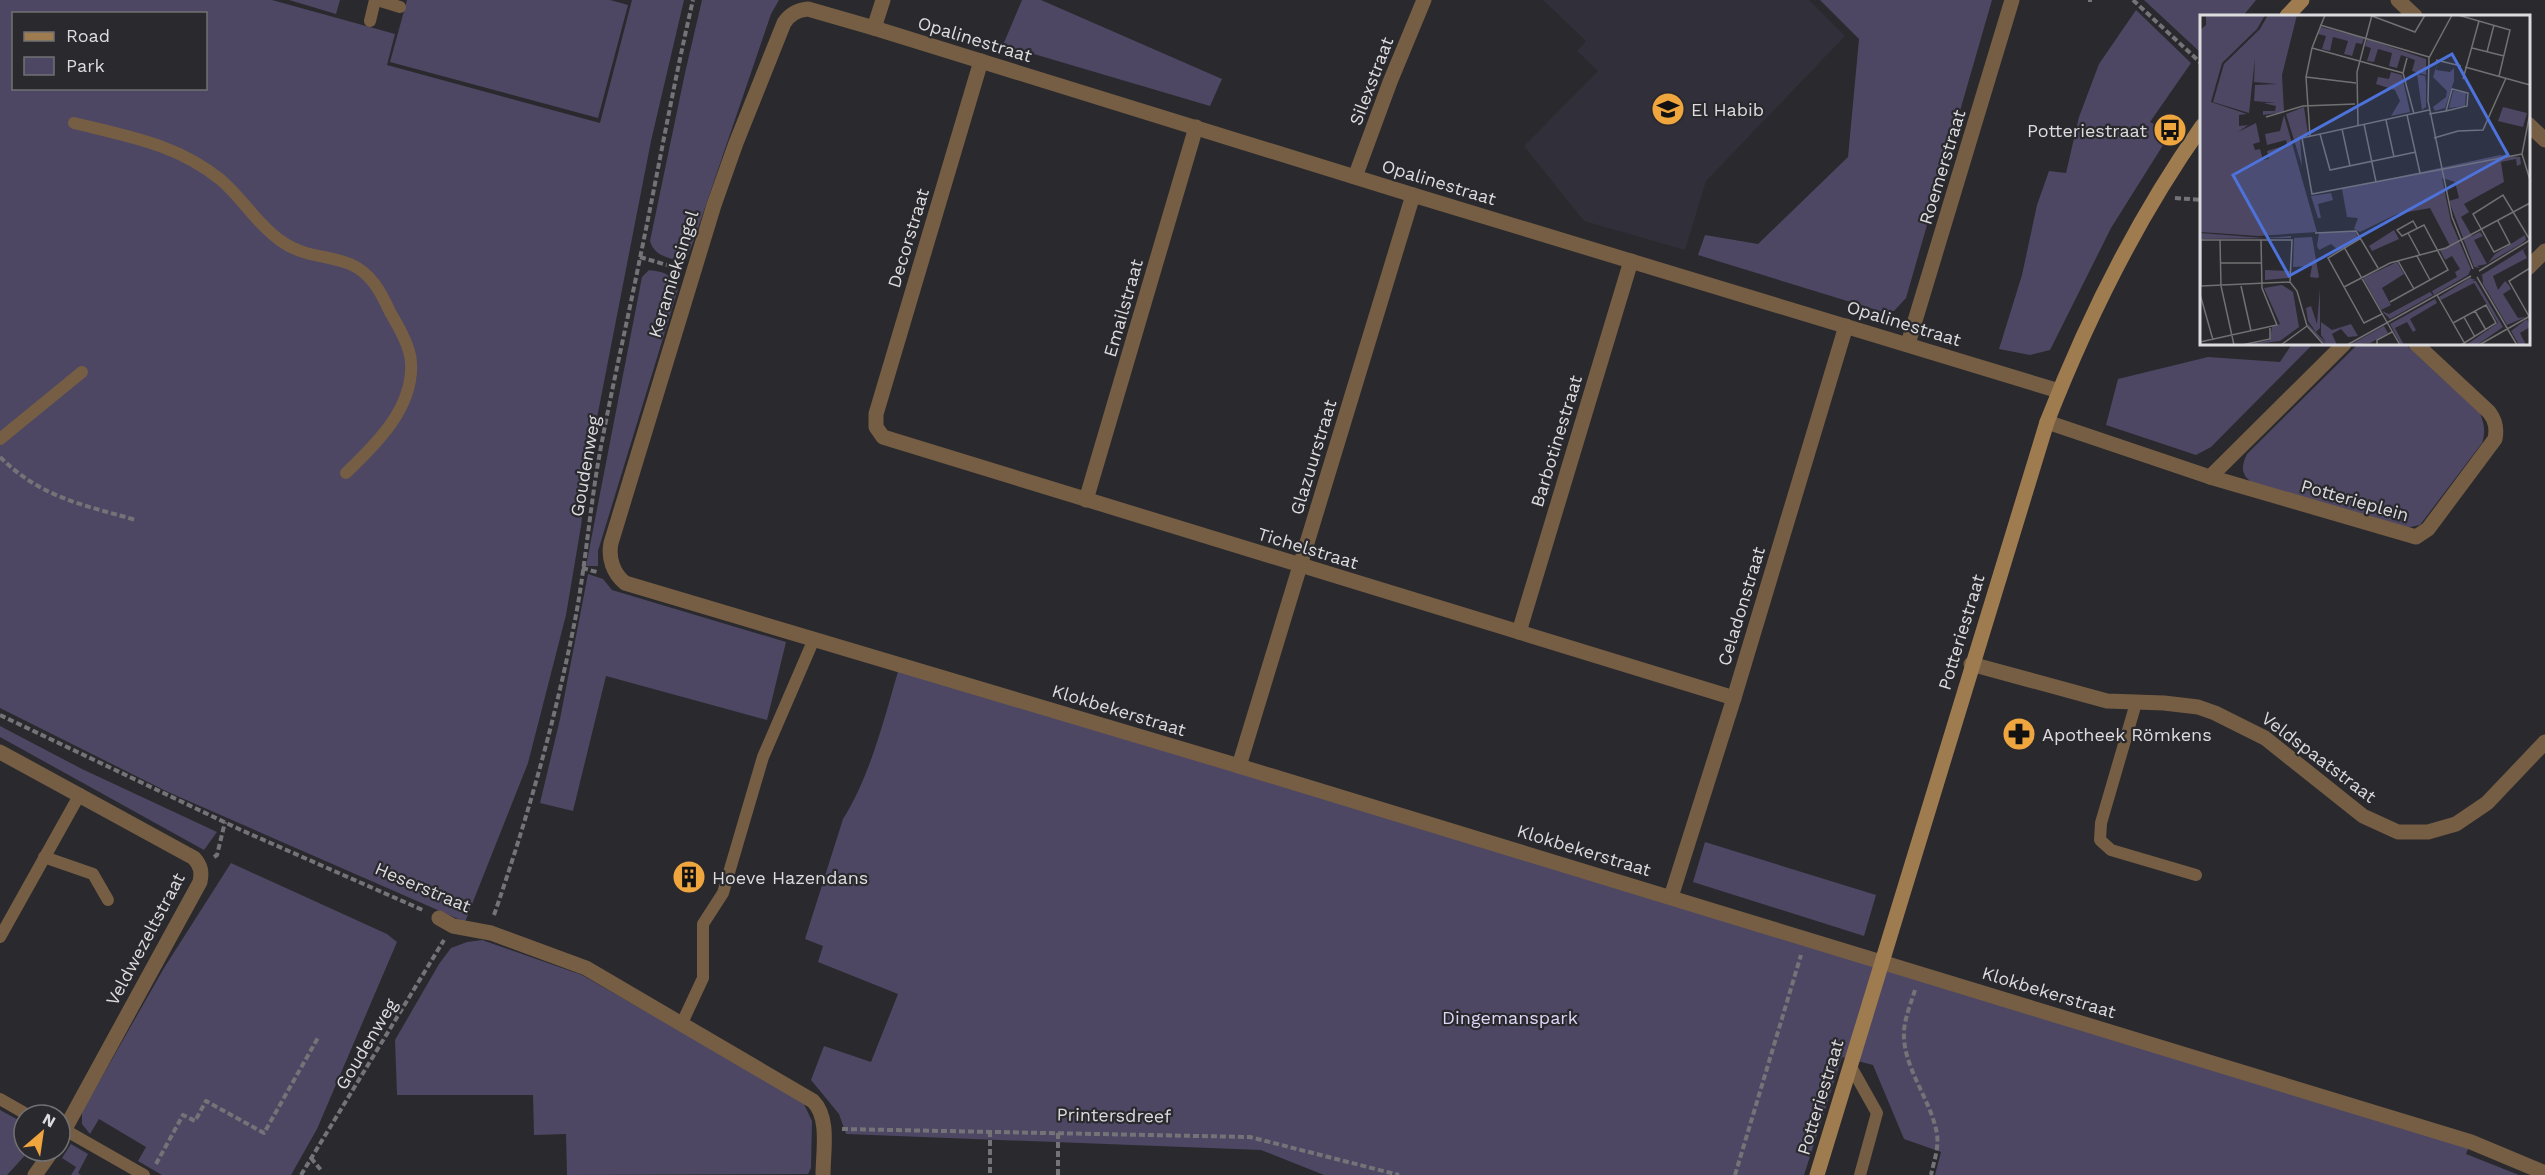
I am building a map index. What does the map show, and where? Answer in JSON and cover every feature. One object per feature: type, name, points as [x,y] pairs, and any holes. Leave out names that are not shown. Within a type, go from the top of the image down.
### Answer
[{"type":"street","points":[[874,28],[884,0]]},
{"type":"street","name":"Silexstraat","points":[[1355,177],[1390,82],[1424,0]]},
{"type":"street","name":"Roemerstraat","points":[[1908,344],[2012,0]]},
{"type":"street","points":[[2288,15],[2302,0]]},
{"type":"street","points":[[2398,0],[2414,15]]},
{"type":"street","name":"Keramieksingel","points":[[614,569],[610,553],[611,543],[736,143],[784,23],[788,16],[800,9],[807,9]]},
{"type":"street","name":"Opalinestraat","points":[[807,9],[2059,391]]},
{"type":"street","name":"Decorstraat","points":[[876,427],[876,414],[981,61]]},
{"type":"street","points":[[2530,125],[2545,140]]},
{"type":"street","name":"Emailstraat","points":[[1086,500],[1196,128]]},
{"type":"street","name":"Potteriestraat","points":[[1817,1175],[1971,664],[2047,422],[2097,303],[2122,253],[2155,197],[2200,129]]},
{"type":"street","name":"Glazuurstraat","points":[[1239,766],[1413,195]]},
{"type":"street","points":[[2530,267],[2545,251]]},
{"type":"street","name":"Barbotinestraat","points":[[1519,632],[1631,261]]},
{"type":"street","name":"Celadonstraat","points":[[1671,897],[1734,698],[1846,326]]},
{"type":"street","points":[[2210,477],[2343,345]]},
{"type":"street","name":"Potterieplein","points":[[2047,422],[2210,477],[2409,537],[2424,534],[2495,439],[2497,432],[2494,418],[2489,412],[2417,345]]},
{"type":"street","name":"Tichelstraat","points":[[876,427],[884,437],[1734,698]]},
{"type":"street","name":"Klokbekerstraat","points":[[614,569],[624,583],[1881,960],[2471,1142],[2545,1173]]},
{"type":"street","name":"Veldspaatstraat","points":[[1971,664],[2107,701],[2198,707],[2232,720],[2265,738],[2363,816],[2397,832],[2428,832],[2456,824],[2487,803],[2545,742]]},
{"type":"street","name":"Veldwezeltstraat","points":[[0,752],[194,858],[200,865],[202,874],[200,882],[72,1116]]},
{"type":"street","name":"Heserstraat","points":[[439,918],[453,926],[491,933],[586,968],[813,1101],[819,1107],[823,1129],[823,1175]]},
{"type":"lane","points":[[370,21],[376,0],[400,7]]},
{"type":"lane","points":[[74,123],[171,148],[197,162],[223,181],[265,230],[286,245],[314,256],[350,264],[371,278],[399,329],[411,360],[409,385],[388,428],[377,443],[346,473]]},
{"type":"lane","points":[[0,439],[82,372]]},
{"type":"lane","points":[[682,1023],[703,978],[703,924],[723,893],[763,757],[814,639]]},
{"type":"lane","points":[[2136,703],[2101,823],[2100,840],[2111,850],[2196,875]]},
{"type":"lane","points":[[0,937],[80,794]]},
{"type":"lane","points":[[44,857],[93,874],[108,900]]},
{"type":"lane","points":[[1850,1065],[1877,1113],[1860,1175]]},
{"type":"lane","points":[[72,1139],[144,1175]]},
{"type":"path","name":"Goudenweg","points":[[491,933],[492,922],[541,765],[564,669],[576,613],[599,455],[671,93],[693,0]]},
{"type":"path","points":[[2133,0],[2200,62]]},
{"type":"path","points":[[640,257],[694,273]]},
{"type":"path","points":[[0,457],[10,467],[48,493],[136,520]]},
{"type":"path","name":"Heserstraat","points":[[0,715],[225,822],[439,918]]},
{"type":"path","points":[[221,840],[225,822]]},
{"type":"path","name":"Goudenweg","points":[[301,1175],[453,926]]},
{"type":"path","points":[[1735,1175],[1806,938]]},
{"type":"path","points":[[1920,972],[1904,1032],[1913,1070],[1933,1118],[1937,1134],[1938,1146],[1931,1175]]},
{"type":"path","points":[[155,1165],[183,1115],[195,1121],[206,1101],[264,1133],[318,1036]]},
{"type":"path","name":"Printersdreef","points":[[823,1129],[1250,1137],[1399,1175]]},
{"type":"path","points":[[990,1131],[990,1175]]},
{"type":"path","points":[[1058,1133],[1058,1175]]},
{"type":"path","points":[[311,1158],[321,1170]]},
{"type":"shaded area","name":"El Habib","points":[[1543,0],[1809,0],[1845,36],[1706,181],[1685,250],[1584,221],[1524,146],[1598,71],[1577,51],[1586,41]]},
{"type":"green space","points":[[0,0],[272,0],[395,34],[387,65],[600,123],[632,0],[684,0],[651,141],[588,464],[581,526],[566,615],[528,763],[465,922],[168,792],[0,708]]},
{"type":"green space","points":[[289,0],[340,0],[336,14]]},
{"type":"green space","points":[[407,0],[610,0],[628,5],[598,118],[390,62]]},
{"type":"green space","points":[[702,0],[779,0],[771,14],[695,237],[687,257],[679,261],[665,257],[654,249],[650,241]]},
{"type":"green space","points":[[1022,0],[1041,0],[1222,79],[1210,106],[1003,45]]},
{"type":"green space","points":[[1820,0],[1992,0],[1906,298],[1894,311],[1883,312],[1698,255],[1705,235],[1758,244],[1848,157],[1859,39]]},
{"type":"green space","points":[[2144,0],[2256,0],[2244,15],[2200,15],[2200,52]]},
{"type":"green space","points":[[2136,10],[2191,63],[2150,122],[2170,134],[2111,228],[2050,350],[2030,355],[1999,349],[2022,275],[2037,205],[2049,171],[2066,173],[2079,117],[2099,64]]},
{"type":"green space","points":[[649,270],[667,275],[678,289],[598,551],[598,566],[586,566],[642,277]]},
{"type":"green space","points":[[2291,345],[2312,345],[2211,447],[2196,455],[2106,425],[2118,379],[2208,357],[2280,362]]},
{"type":"green space","points":[[2357,345],[2406,345],[2480,413],[2484,432],[2482,443],[2420,525],[2406,528],[2251,482],[2244,473],[2243,466],[2247,454]]},
{"type":"green space","points":[[588,574],[603,579],[612,590],[786,642],[767,720],[606,676],[573,811],[540,803],[560,719]]},
{"type":"green space","name":"Dingemanspark","points":[[900,665],[2471,1142],[2466,1154],[2519,1175],[1935,1175],[1941,1152],[1904,1139],[1873,1065],[1842,1057],[1804,1175],[1324,1175],[1261,1150],[846,1134],[839,1114],[811,1080],[824,1046],[871,1062],[898,994],[818,962],[823,946],[805,939],[843,819],[862,783]]},
{"type":"green space","points":[[0,726],[82,769],[217,832],[204,850],[0,737]]},
{"type":"green space","points":[[1705,842],[1876,895],[1864,936],[1693,882]]},
{"type":"green space","points":[[231,863],[387,934],[397,942],[317,1129],[291,1175],[162,1175],[138,1161],[146,1147],[99,1119],[90,1134],[82,1124],[82,1112],[164,968]]},
{"type":"green space","points":[[482,940],[582,975],[802,1100],[812,1121],[811,1168],[808,1174],[567,1175],[566,1134],[534,1135],[533,1095],[397,1095],[395,1040],[439,964],[451,948],[467,942]]},
{"type":"green space","points":[[0,1110],[12,1116],[12,1163],[18,1163],[7,1175],[0,1175]]},
{"type":"green space","points":[[72,1145],[88,1154],[78,1173],[81,1175],[71,1175],[76,1167],[70,1163],[72,1163]]},
{"type":"place","name":"El Habib","points":[[1668,109]]},
{"type":"place","name":"Potteriestraat","points":[[2170,130]]},
{"type":"place","name":"Apotheek Römkens","points":[[2019,734]]},
{"type":"place","name":"Hoeve Hazendans","points":[[689,877]]}]
